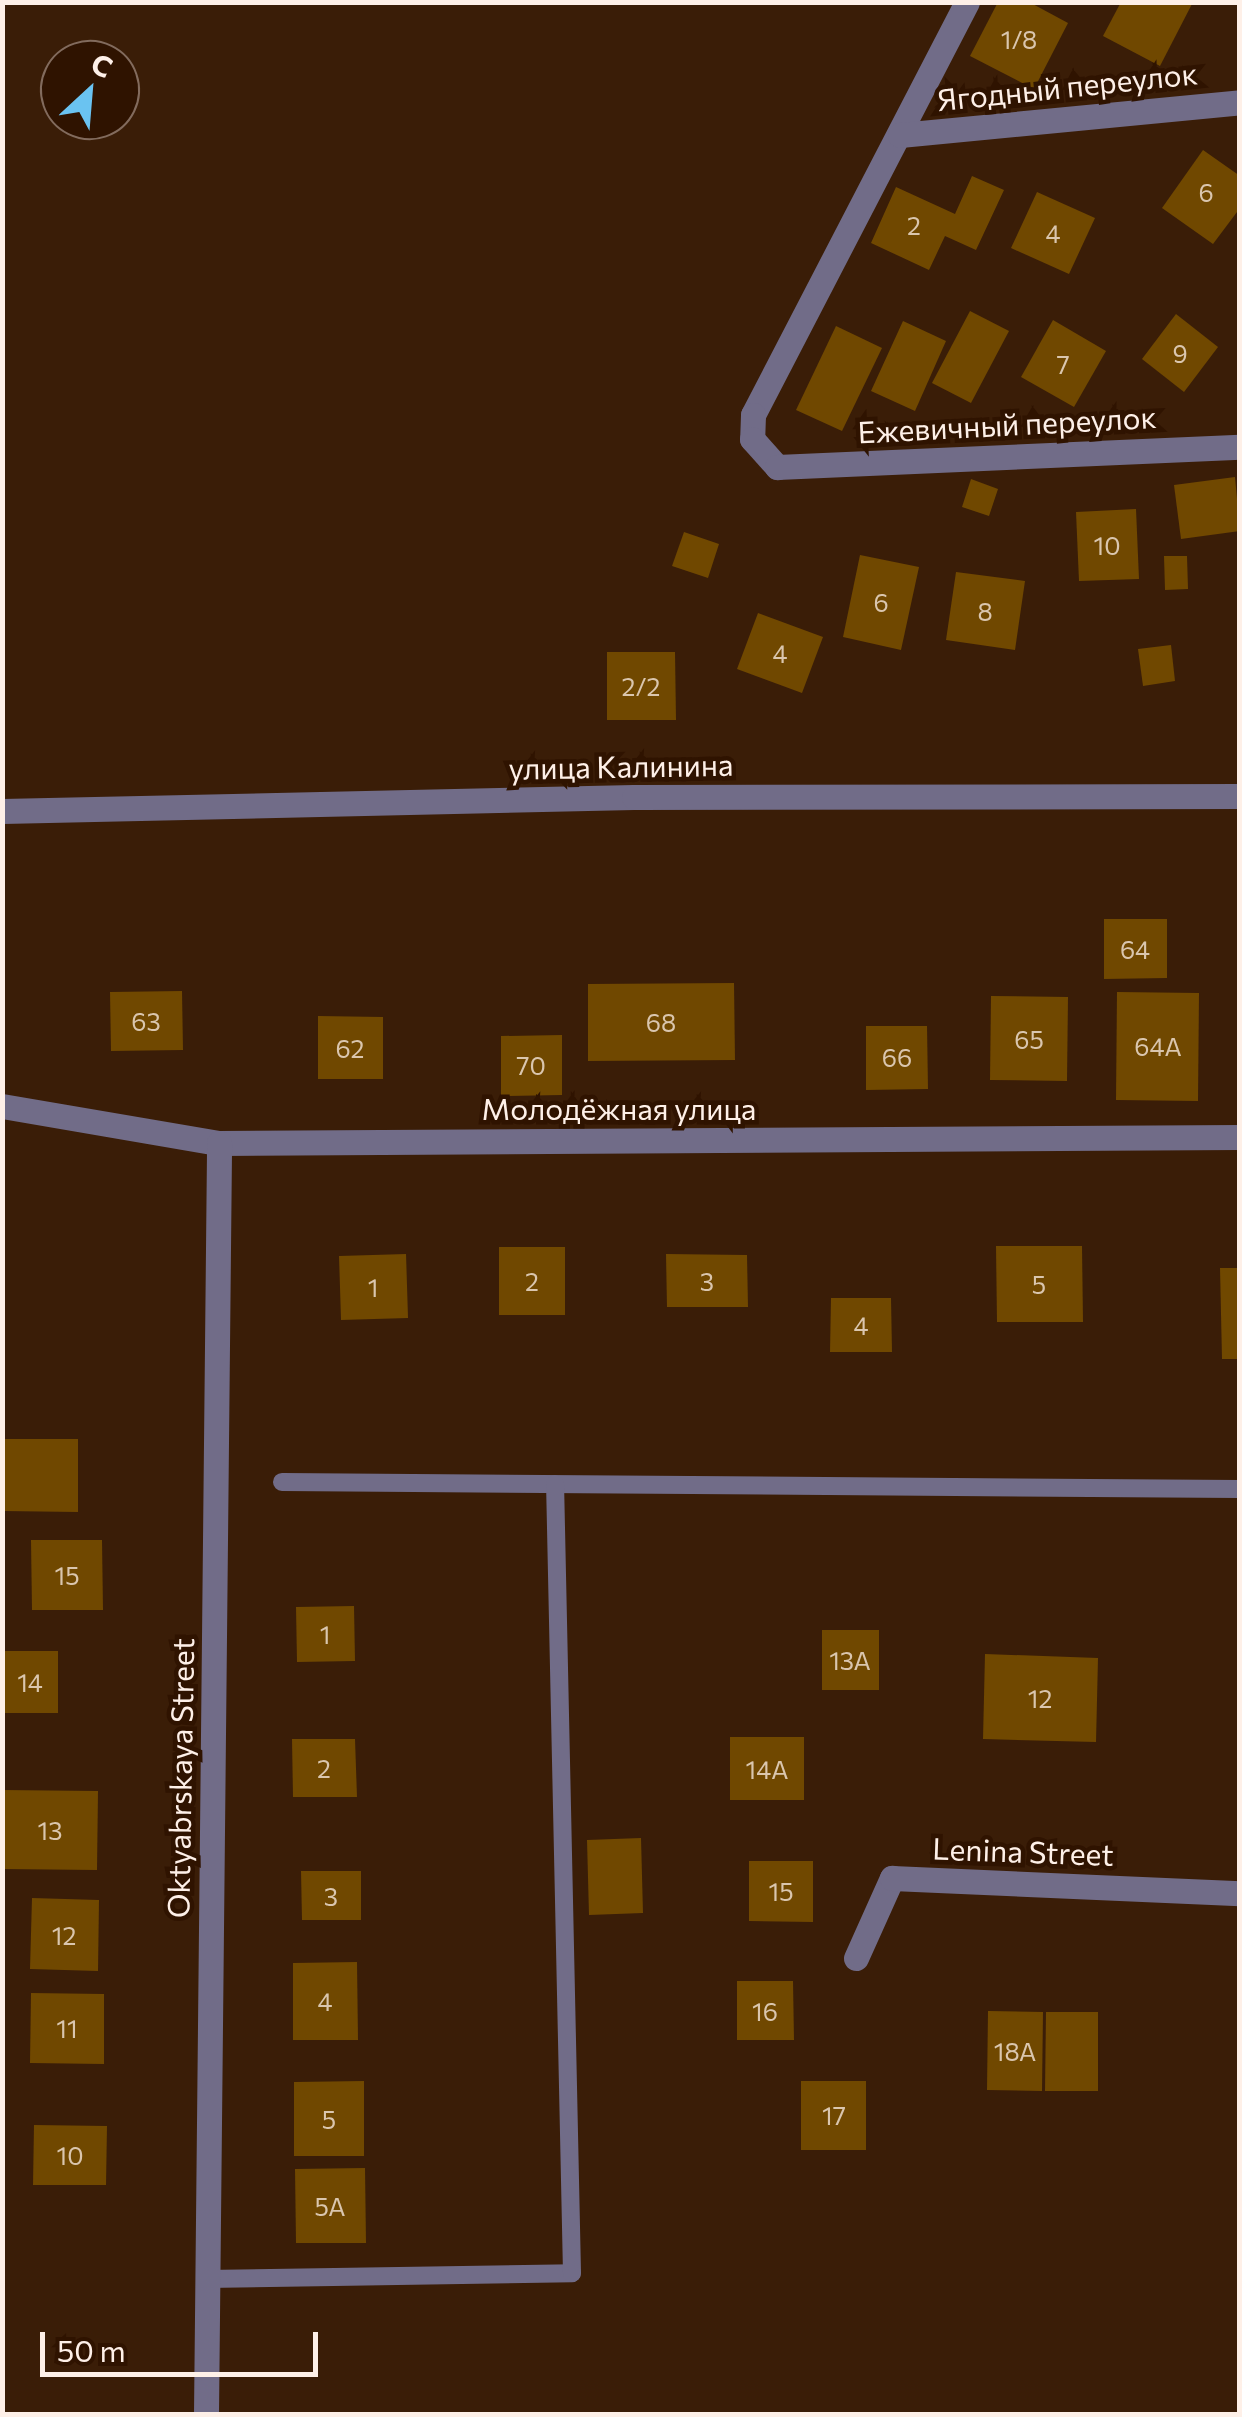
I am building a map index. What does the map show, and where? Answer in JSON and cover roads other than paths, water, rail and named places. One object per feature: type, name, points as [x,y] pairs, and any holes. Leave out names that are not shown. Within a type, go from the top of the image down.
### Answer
[{"type":"street","points":[[900,135],[967,2]]},
{"type":"street","name":"Ягодный переулок","points":[[900,135],[1240,102]]},
{"type":"street","name":"Ежевичный переулок","points":[[900,135],[754,415],[752,438],[778,467],[1240,447]]},
{"type":"street","name":"улица Калинина","points":[[2,811],[654,797],[1240,796]]},
{"type":"street","name":"Молодёжная улица","points":[[2,1106],[218,1143],[1240,1136]]},
{"type":"street","name":"Oktyabrskaya Street","points":[[206,2414],[218,1143]]},
{"type":"street","name":"Lenina Street","points":[[856,1958],[892,1878],[1240,1892]]},
{"type":"lane","points":[[282,1482],[1240,1489]]},
{"type":"lane","points":[[206,2279],[572,2273],[556,1484]]}]
